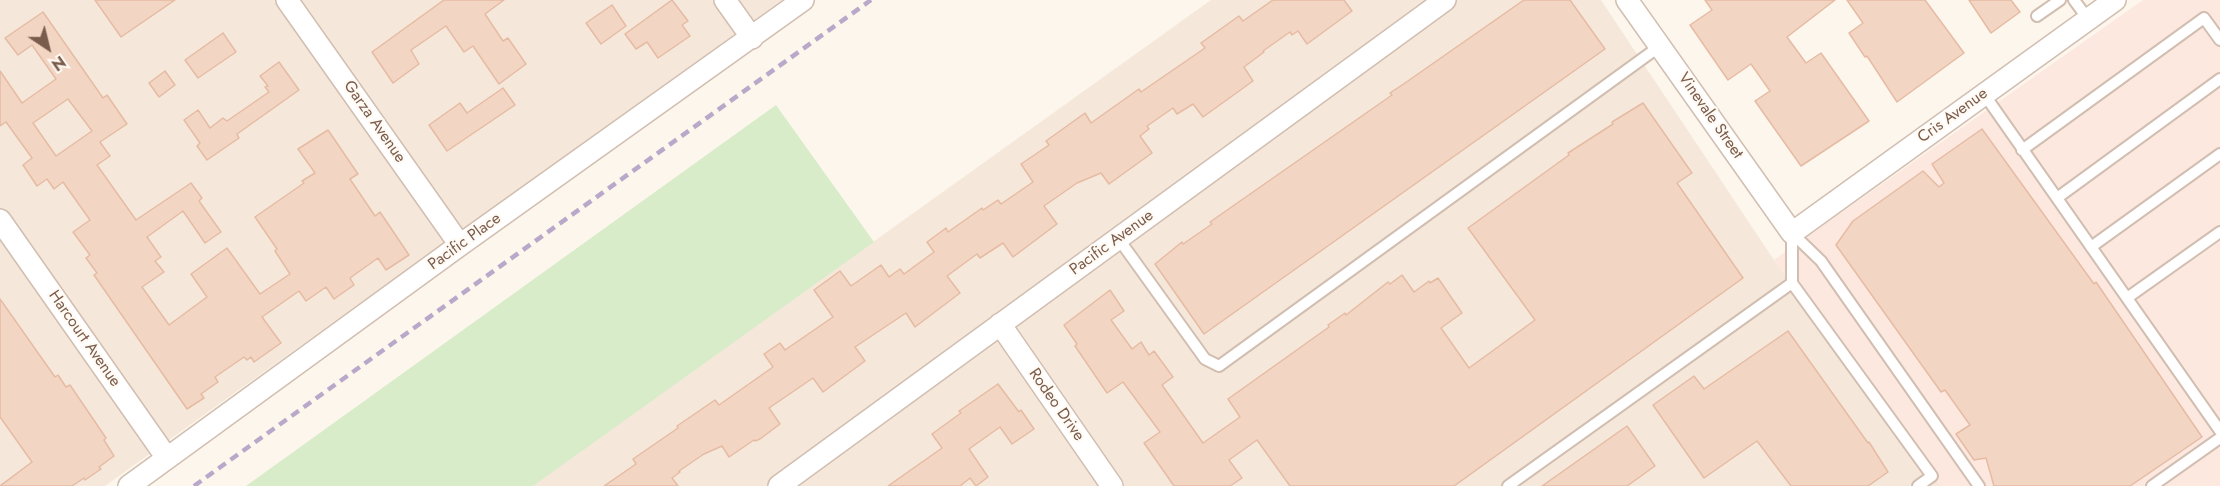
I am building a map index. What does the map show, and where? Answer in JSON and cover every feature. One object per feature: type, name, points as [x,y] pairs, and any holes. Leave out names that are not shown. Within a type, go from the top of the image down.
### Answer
[{"type":"street","name":"Garza Avenue","points":[[287,0],[460,245]]},
{"type":"street","points":[[724,0],[752,38]]},
{"type":"street","name":"Pacific Place","points":[[129,486],[460,245],[803,0]]},
{"type":"street","name":"Pacific Avenue","points":[[779,486],[1445,0]]},
{"type":"street","name":"Vinevale Street","points":[[1627,0],[1792,233]]},
{"type":"street","name":"Cris Avenue","points":[[1792,233],[2115,0]]},
{"type":"street","name":"Harcourt Avenue","points":[[0,220],[168,458]]},
{"type":"street","name":"Rodeo Drive","points":[[1000,324],[1112,486]]},
{"type":"lane","points":[[2037,16],[2060,0]]},
{"type":"lane","points":[[2074,0],[2088,19]]},
{"type":"lane","points":[[2022,150],[2204,18],[2220,40]]},
{"type":"lane","points":[[1118,238],[1205,359],[1219,366],[1660,46]]},
{"type":"lane","points":[[2057,198],[2220,79]]},
{"type":"lane","points":[[1984,94],[2220,431]]},
{"type":"lane","points":[[2091,247],[2220,154]]},
{"type":"lane","points":[[2127,298],[2220,232]]},
{"type":"lane","points":[[1792,233],[1792,283],[1932,476],[1918,486]]},
{"type":"lane","points":[[1792,233],[1821,261],[1979,486]]},
{"type":"lane","points":[[1508,486],[1792,283]]},
{"type":"lane","points":[[2152,486],[2220,438]]},
{"type":"shaded area","points":[[0,0],[782,0],[105,486],[0,486]]},
{"type":"shaded area","points":[[1211,0],[1601,0],[1774,260],[1941,486],[532,486]]},
{"type":"shaded area","points":[[2143,0],[2220,0],[2220,486],[1941,486],[1774,260]]},
{"type":"green space","points":[[776,105],[874,242],[533,486],[246,486]]},
{"type":"building","points":[[95,0],[175,0],[121,37]]},
{"type":"building","points":[[444,0],[504,0],[485,14],[503,41],[508,38],[526,64],[499,84],[473,46],[464,52],[446,26],[411,50],[419,64],[393,83],[372,52]]},
{"type":"building","points":[[672,0],[688,21],[682,25],[690,36],[658,58],[647,42],[636,49],[625,34]]},
{"type":"building","points":[[1273,0],[1344,0],[1352,11],[1307,44],[1298,31],[1292,35],[1290,32],[1263,51],[1244,67],[1253,81],[1203,117],[1193,104],[1177,114],[1173,108],[1147,126],[1149,129],[1140,136],[1152,153],[1109,184],[1101,173],[1077,183],[1044,206],[1057,224],[1013,257],[1003,243],[980,258],[977,254],[947,276],[960,293],[915,327],[906,313],[855,347],[865,361],[823,392],[813,378],[769,408],[780,424],[760,439],[754,440],[729,457],[722,446],[704,454],[672,478],[678,486],[604,486],[636,464],[633,459],[678,428],[677,426],[715,400],[719,405],[773,367],[764,354],[780,343],[785,350],[833,317],[814,290],[840,271],[851,286],[881,265],[889,277],[900,269],[904,274],[934,252],[927,242],[946,228],[948,232],[982,208],[983,210],[998,200],[1001,204],[1033,182],[1021,164],[1049,145],[1046,141],[1085,113],[1091,123],[1139,89],[1141,92],[1205,48],[1201,43],[1239,16],[1243,21]]},
{"type":"building","points":[[1524,0],[1570,0],[1605,49],[1204,334],[1155,264],[1182,242],[1183,244],[1212,224],[1210,222],[1392,95],[1390,93]]},
{"type":"building","points":[[1705,0],[1835,0],[1787,37],[1806,63],[1821,53],[1869,121],[1801,166],[1755,101],[1770,91],[1751,64],[1728,80],[1690,25],[1712,10]]},
{"type":"building","points":[[1847,0],[1925,0],[1964,53],[1897,102],[1849,33],[1863,23]]},
{"type":"building","points":[[1969,0],[2011,0],[2020,12],[1991,33]]},
{"type":"building","points":[[612,5],[626,26],[601,44],[586,23]]},
{"type":"building","points":[[43,12],[103,98],[107,95],[127,124],[100,142],[110,156],[97,165],[136,220],[191,183],[202,198],[199,201],[221,232],[205,243],[183,211],[147,237],[161,257],[155,261],[164,272],[142,287],[169,325],[207,297],[191,274],[227,248],[260,294],[290,274],[275,251],[277,249],[255,217],[315,173],[298,149],[328,130],[358,174],[350,179],[375,216],[380,212],[409,255],[386,270],[378,258],[350,278],[354,285],[334,299],[326,287],[306,301],[299,291],[262,317],[281,343],[254,362],[251,357],[247,360],[244,357],[215,377],[218,382],[201,394],[204,398],[187,409],[94,275],[97,273],[86,258],[90,255],[73,232],[90,220],[63,182],[54,189],[47,179],[37,186],[23,165],[32,158],[6,122],[0,126],[0,71],[22,103],[56,79],[32,45],[18,55],[5,38]],"holes":[[[68,99],[92,131],[56,156],[33,123]]]},
{"type":"building","points":[[223,33],[236,52],[198,78],[185,60]]},
{"type":"building","points":[[279,62],[299,90],[237,134],[239,138],[207,160],[197,146],[200,143],[184,120],[198,110],[210,128],[223,118],[227,121],[269,92],[265,87],[268,86],[260,76]]},
{"type":"building","points":[[165,71],[175,85],[159,97],[149,83]]},
{"type":"building","points":[[503,88],[515,105],[447,151],[429,125],[460,103],[467,113]]},
{"type":"building","points":[[1643,103],[1692,173],[1677,183],[1743,278],[1454,486],[1290,486],[1257,440],[1229,460],[1242,478],[1230,486],[1174,486],[1144,443],[1160,432],[1123,382],[1107,393],[1075,346],[1077,344],[1064,325],[1110,290],[1124,311],[1111,320],[1132,349],[1141,342],[1149,355],[1154,351],[1173,377],[1162,385],[1203,443],[1240,417],[1228,399],[1329,327],[1328,325],[1345,313],[1346,315],[1388,282],[1390,284],[1402,275],[1414,292],[1429,281],[1430,283],[1438,278],[1462,313],[1441,328],[1469,368],[1535,320],[1468,228],[1569,155],[1568,153]]},
{"type":"building","points":[[1982,129],[2094,284],[2096,282],[2202,437],[2130,486],[1994,486],[1986,458],[1974,460],[1956,434],[1970,425],[1945,390],[1941,392],[1836,245],[1853,221],[1923,171],[1939,187],[1944,183],[1932,164]]},
{"type":"building","points":[[0,299],[55,377],[58,375],[66,387],[70,385],[106,438],[104,440],[114,456],[99,467],[101,469],[72,486],[0,486],[32,462],[0,417]]},
{"type":"building","points":[[1788,331],[1869,442],[1888,472],[1868,486],[1791,486],[1757,441],[1704,478],[1653,405],[1694,376],[1704,389]]},
{"type":"building","points":[[998,384],[1034,429],[1012,444],[1000,427],[969,449],[988,477],[976,486],[970,478],[960,486],[888,486],[942,448],[932,434],[961,413],[959,411]]},
{"type":"building","points":[[1627,426],[1655,466],[1627,486],[1542,486]]},
{"type":"railway","points":[[194,486],[871,0]]}]
